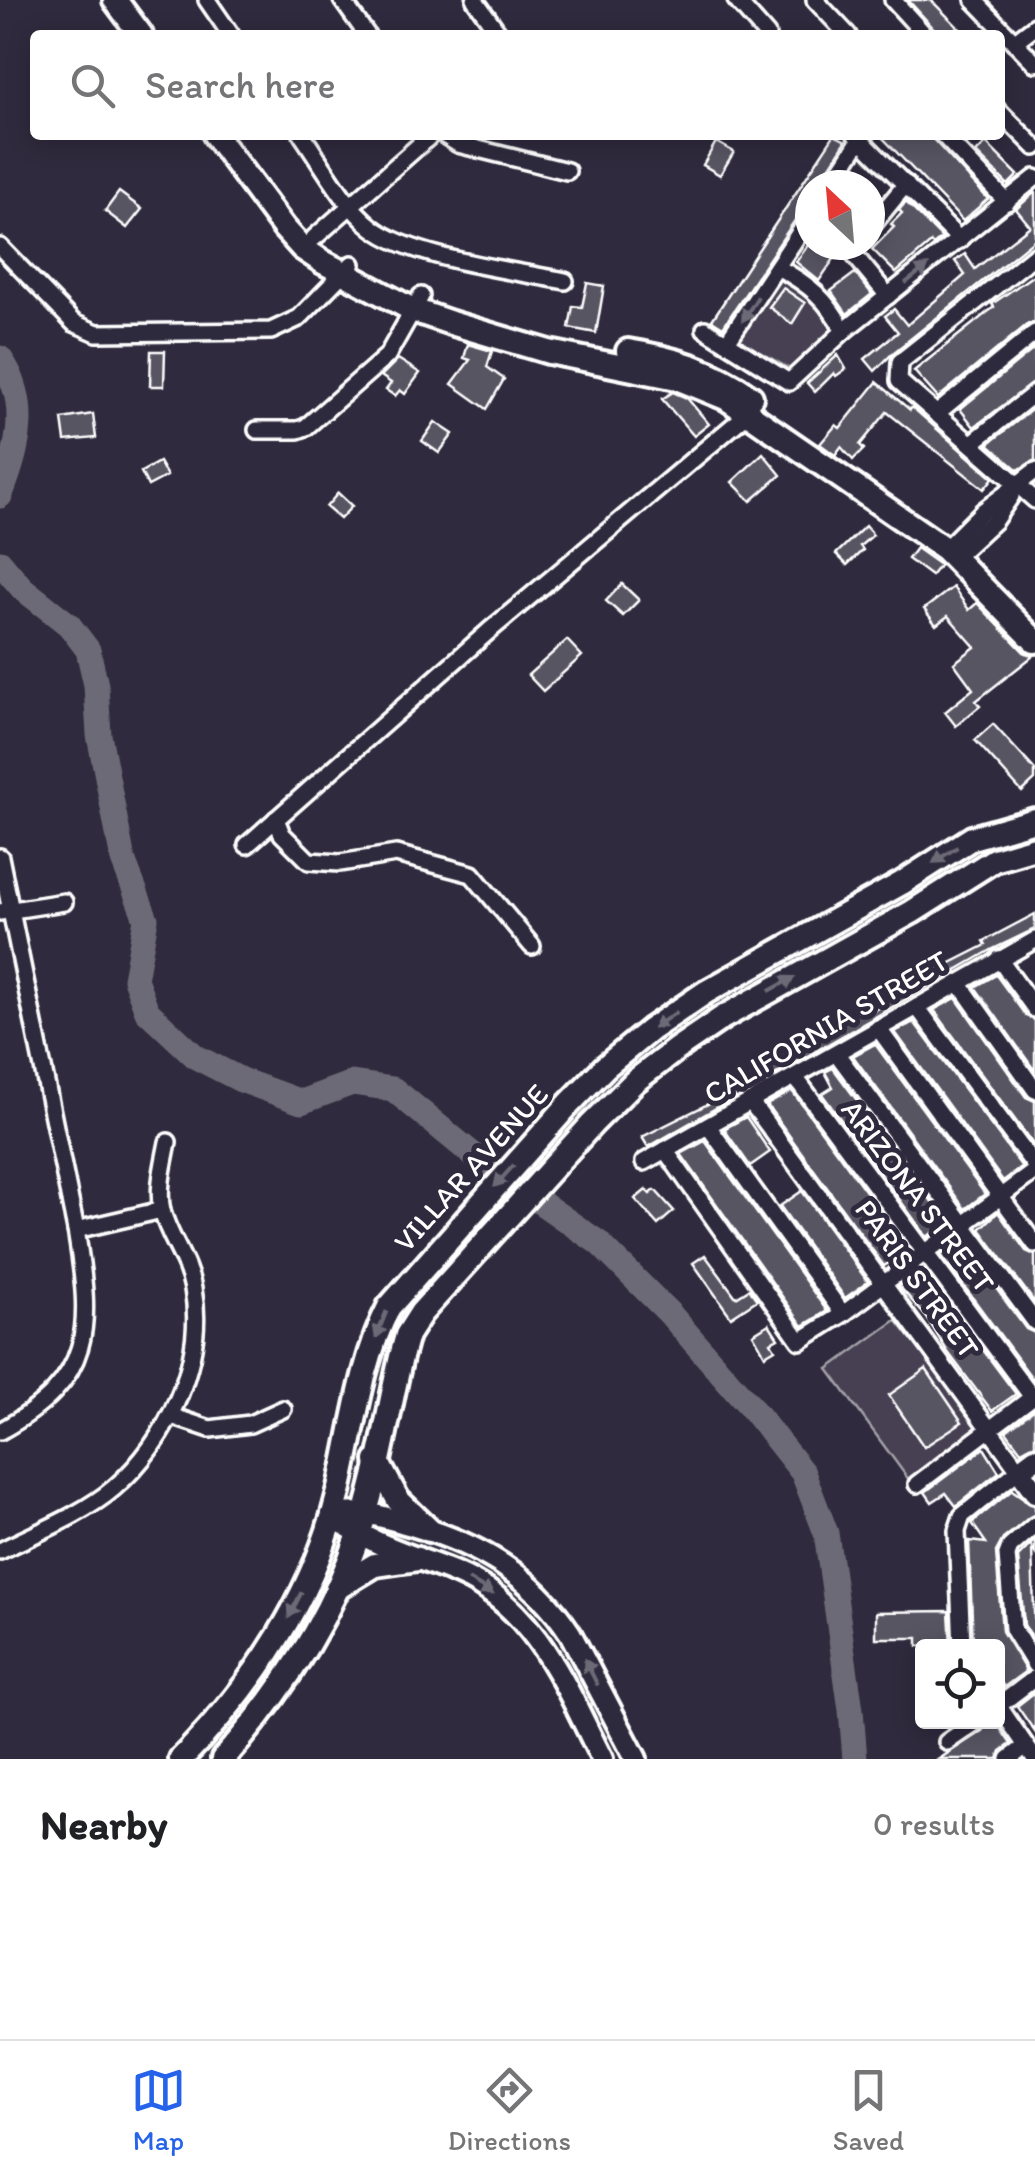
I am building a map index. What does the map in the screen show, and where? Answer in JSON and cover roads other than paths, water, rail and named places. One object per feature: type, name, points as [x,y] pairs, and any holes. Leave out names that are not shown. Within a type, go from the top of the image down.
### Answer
[{"type":"main road","points":[[115,0],[137,30]]},
{"type":"main road","points":[[133,0],[155,30]]},
{"type":"main road","points":[[219,140],[302,248],[417,303],[550,352],[730,392],[954,549],[1035,622]]},
{"type":"main road","points":[[237,140],[295,219],[348,269]]},
{"type":"main road","points":[[954,549],[1035,641]]},
{"type":"main road","name":"VILLAR AVENUE","points":[[181,1759],[226,1711],[272,1647],[302,1593],[332,1515],[381,1322],[397,1296],[569,1104],[605,1067],[650,1030],[706,992],[902,883],[972,838],[1035,820]]},
{"type":"main road","name":"VILLAR AVENUE","points":[[224,1759],[299,1662],[337,1588],[366,1511],[408,1335],[421,1313],[635,1080],[722,1018],[912,912],[994,860],[1035,848]]},
{"type":"main road","points":[[377,1461],[398,1500],[429,1530]]},
{"type":"main road","points":[[337,1588],[374,1565],[418,1559]]},
{"type":"street","points":[[207,0],[228,30]]},
{"type":"street","points":[[342,0],[363,30]]},
{"type":"street","points":[[476,0],[497,30]]},
{"type":"street","points":[[736,0],[763,30]]},
{"type":"street","points":[[815,0],[843,30]]},
{"type":"street","points":[[893,0],[920,30]]},
{"type":"street","points":[[981,2],[1004,30]]},
{"type":"street","points":[[1014,42],[1035,26]]},
{"type":"street","points":[[1005,31],[1035,63]]},
{"type":"street","points":[[1005,117],[1035,147]]},
{"type":"street","points":[[306,140],[351,205],[388,238],[439,254],[565,282]]},
{"type":"street","points":[[314,238],[425,140]]},
{"type":"street","points":[[452,140],[567,171]]},
{"type":"street","points":[[840,170],[857,140]]},
{"type":"street","points":[[860,140],[960,240]]},
{"type":"street","points":[[948,140],[1007,202]]},
{"type":"street","points":[[706,329],[789,382],[844,331],[1035,178]]},
{"type":"street","points":[[885,210],[906,184]]},
{"type":"street","points":[[728,342],[795,239]]},
{"type":"street","points":[[0,247],[74,323],[97,334],[271,330],[299,318],[348,269]]},
{"type":"street","points":[[1035,255],[900,362],[899,380],[1035,500]]},
{"type":"street","points":[[862,260],[888,296]]},
{"type":"street","points":[[777,267],[810,285],[832,308],[844,331]]},
{"type":"street","points":[[256,430],[306,427],[387,356],[417,303]]},
{"type":"street","points":[[936,414],[1035,333]]},
{"type":"street","points":[[730,392],[754,359]]},
{"type":"street","points":[[972,443],[1035,393]]},
{"type":"street","points":[[247,845],[489,630],[754,407]]},
{"type":"street","points":[[954,549],[994,521],[1019,485],[1035,471]]},
{"type":"street","points":[[276,819],[282,834],[309,861],[340,862],[396,854],[472,874],[532,946]]},
{"type":"street","points":[[0,857],[6,911],[76,1230],[87,1319],[72,1367],[55,1392],[35,1410],[0,1431]]},
{"type":"street","points":[[6,911],[64,902]]},
{"type":"street","name":"CALIFORNIA STREET","points":[[644,1162],[1035,940]]},
{"type":"street","points":[[999,959],[1035,1009]]},
{"type":"street","points":[[959,983],[1035,1090]]},
{"type":"street","points":[[665,1150],[800,1341],[884,1284],[1035,1168],[917,1007]]},
{"type":"street","points":[[878,1028],[1035,1244]]},
{"type":"street","points":[[837,1054],[1035,1322]]},
{"type":"street","name":"ARIZONA STREET","points":[[795,1077],[1034,1396]]},
{"type":"street","name":"PARIS STREET","points":[[750,1101],[989,1429],[1027,1464],[1035,1492]]},
{"type":"street","points":[[708,1126],[843,1314]]},
{"type":"street","points":[[0,1551],[59,1522],[114,1488],[164,1429],[186,1382],[195,1323],[194,1291],[188,1265],[162,1210],[168,1142]]},
{"type":"street","points":[[76,1230],[162,1210]]},
{"type":"street","points":[[917,1484],[1034,1396]]},
{"type":"street","points":[[171,1416],[210,1429],[250,1424],[283,1409]]},
{"type":"street","points":[[962,1639],[957,1532],[962,1516],[1027,1464]]},
{"type":"street","points":[[332,1515],[366,1511],[429,1530],[492,1556],[545,1599],[570,1632],[636,1759]]},
{"type":"street","points":[[332,1515],[358,1536],[478,1584],[520,1616],[549,1656],[602,1759]]},
{"type":"street","points":[[1035,1525],[1010,1547],[1008,1554],[1013,1629],[1035,1665]]},
{"type":"street","points":[[1005,1701],[1035,1678]]},
{"type":"street","points":[[1005,1716],[1031,1752],[1010,1759]]},
{"type":"street","points":[[947,1742],[966,1729]]},
{"type":"waterway","points":[[0,358],[10,374],[19,408],[17,443],[0,496]]},
{"type":"waterway","points":[[0,562],[22,588],[69,625],[88,650],[96,685],[99,735],[123,860],[146,919],[135,979],[147,1011],[196,1057],[241,1080],[301,1102],[352,1083],[393,1089],[477,1158],[599,1243],[670,1314],[803,1473],[826,1533],[855,1759]]}]
